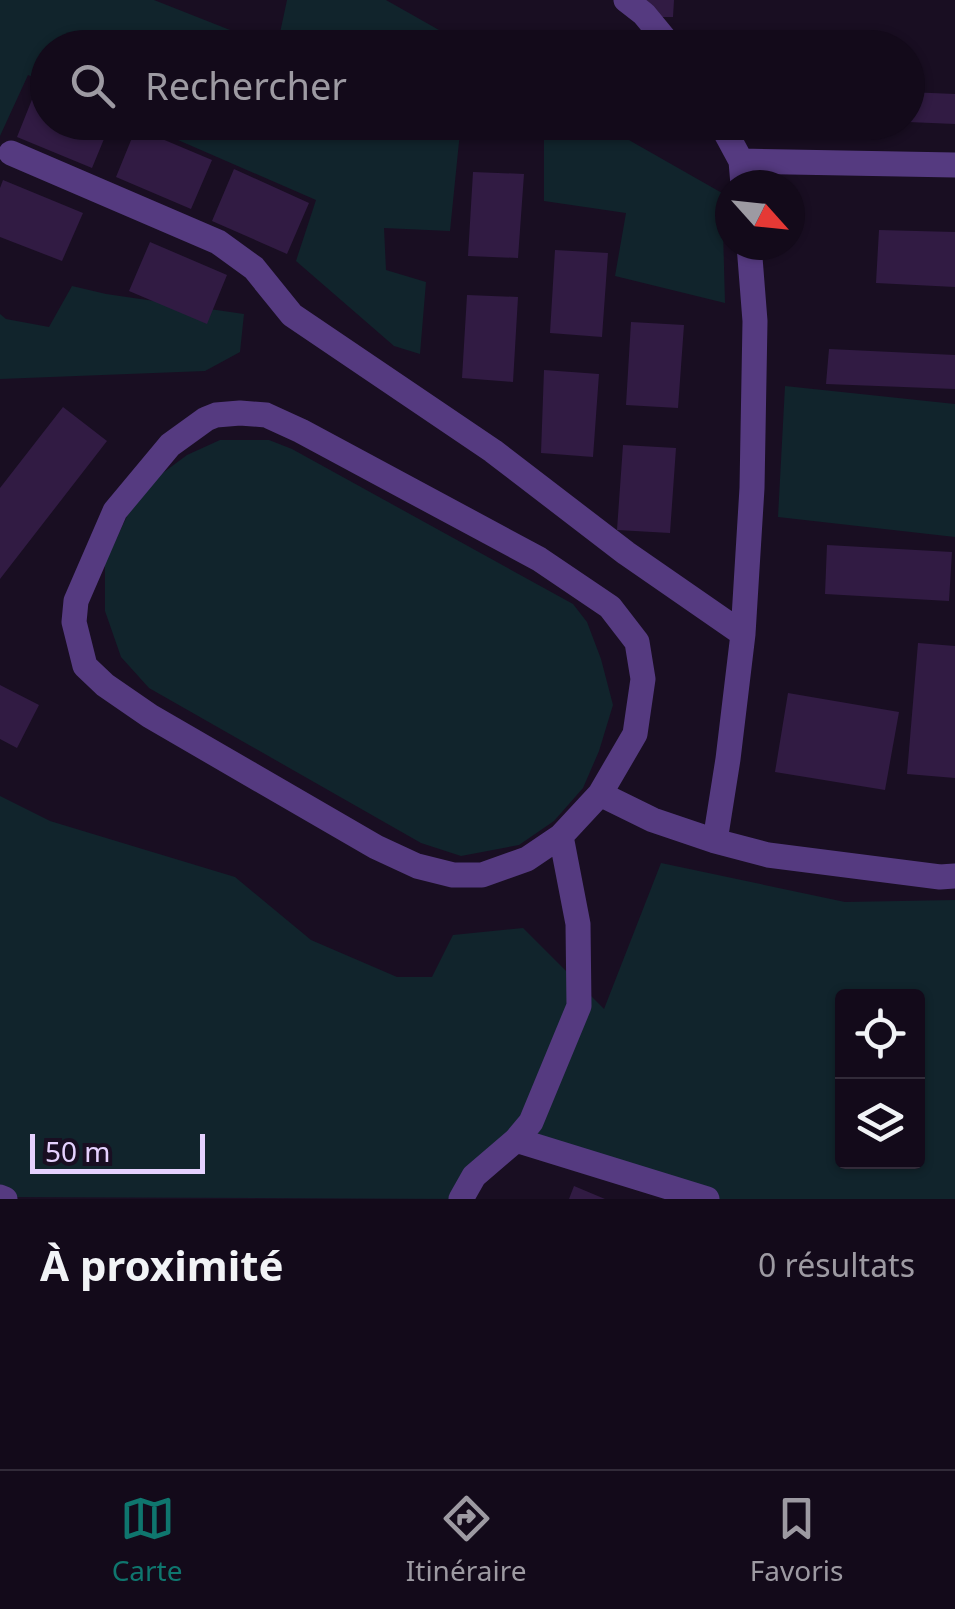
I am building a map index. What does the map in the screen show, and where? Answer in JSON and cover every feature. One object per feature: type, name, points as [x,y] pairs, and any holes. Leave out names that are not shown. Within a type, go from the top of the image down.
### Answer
[{"type":"street","points":[[626,0],[657,30]]},
{"type":"street","points":[[728,140],[741,170]]},
{"type":"street","points":[[11,153],[218,242],[254,268],[292,315],[493,451],[626,553],[742,634]]},
{"type":"street","points":[[805,171],[955,165]]},
{"type":"street","points":[[715,841],[742,634],[752,488],[755,340],[749,260]]},
{"type":"street","points":[[240,413],[266,415],[539,558],[610,607],[638,642],[644,679],[635,734],[600,794],[561,836],[527,859],[482,875],[453,875],[417,866],[376,847],[150,716],[85,666],[74,622],[76,601],[116,510],[170,445],[206,419],[240,413]]},
{"type":"street","points":[[600,794],[654,820],[768,855],[955,876]]},
{"type":"street","points":[[461,1199],[474,1176],[531,1122],[579,1006],[578,924],[561,836]]},
{"type":"street","points":[[516,1140],[707,1199]]},
{"type":"shaded area","points":[[0,0],[154,0],[230,30],[30,30],[30,76],[0,136]]},
{"type":"shaded area","points":[[287,0],[386,0],[439,30],[281,30]]},
{"type":"shaded area","points":[[178,140],[459,140],[450,231],[384,228],[386,270],[426,282],[420,354],[394,346],[296,261],[316,200]]},
{"type":"shaded area","points":[[544,140],[629,140],[715,189],[715,260],[724,260],[725,303],[615,276],[626,213],[544,201]]},
{"type":"shaded area","points":[[72,286],[244,314],[240,352],[205,371],[0,379],[0,314],[6,319],[49,327]]},
{"type":"shaded area","points":[[785,386],[955,404],[955,537],[778,517]]},
{"type":"shaded area","points":[[220,440],[269,440],[292,449],[573,604],[587,622],[613,705],[583,788],[554,821],[519,845],[461,856],[421,843],[149,688],[121,657],[105,611],[105,563],[128,514],[160,475],[187,455]]},
{"type":"shaded area","points":[[0,796],[50,821],[235,877],[311,940],[397,977],[432,977],[453,935],[523,928],[604,1009],[661,863],[845,902],[955,900],[955,1199],[707,1199],[516,1140],[461,1199],[0,1197]]},
{"type":"building","points":[[641,0],[674,0],[673,17],[640,17]]},
{"type":"building","points":[[925,93],[955,94],[955,124],[925,123]]},
{"type":"building","points":[[30,104],[30,140],[104,140],[92,168],[17,137]]},
{"type":"building","points":[[131,140],[164,140],[212,160],[191,209],[116,177]]},
{"type":"building","points":[[234,169],[309,203],[287,254],[212,221]]},
{"type":"building","points":[[473,172],[524,174],[518,258],[468,256]]},
{"type":"building","points":[[3,180],[83,213],[62,261],[0,237]]},
{"type":"building","points":[[879,230],[955,232],[955,287],[876,283]]},
{"type":"building","points":[[150,242],[227,275],[207,324],[129,291]]},
{"type":"building","points":[[555,250],[608,253],[602,337],[550,333]]},
{"type":"building","points":[[467,295],[518,297],[513,382],[462,378]]},
{"type":"building","points":[[631,322],[684,325],[678,408],[626,405]]},
{"type":"building","points":[[829,349],[955,355],[955,389],[826,384]]},
{"type":"building","points":[[544,370],[599,374],[593,457],[541,453]]},
{"type":"building","points":[[63,407],[107,441],[0,579],[0,488]]},
{"type":"building","points":[[623,445],[676,448],[670,533],[617,530]]},
{"type":"building","points":[[827,545],[952,552],[949,601],[825,594]]},
{"type":"building","points":[[918,643],[955,646],[955,778],[907,774]]},
{"type":"building","points":[[0,685],[39,705],[17,748],[0,739]]},
{"type":"building","points":[[788,693],[899,712],[885,790],[775,772]]},
{"type":"building","points":[[574,1186],[605,1199],[569,1199]]}]
